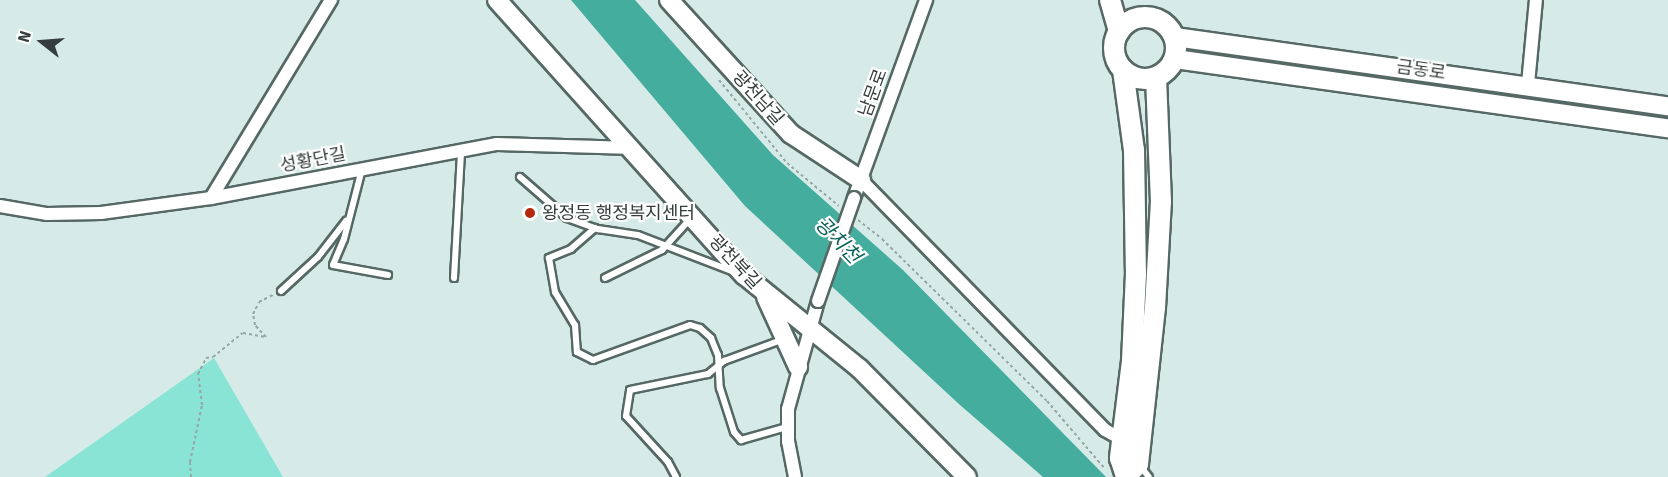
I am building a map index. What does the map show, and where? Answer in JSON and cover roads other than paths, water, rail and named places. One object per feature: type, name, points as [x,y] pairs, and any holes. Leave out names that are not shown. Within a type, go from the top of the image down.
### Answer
[{"type":"main road","points":[[1110,0],[1119,32]]},
{"type":"main road","points":[[1123,70],[1142,80],[1156,78],[1175,59],[1174,37],[1164,23],[1142,8],[1119,32],[1114,52],[1123,70],[1134,150],[1136,273],[1120,458],[1130,474]]},
{"type":"main road","points":[[1130,474],[1158,273],[1161,202],[1156,78]]},
{"type":"main road","points":[[1136,273],[1158,273]]},
{"type":"street","points":[[211,198],[331,0]]},
{"type":"street","name":"광천북길","points":[[497,0],[633,148],[744,275],[860,369],[967,477]]},
{"type":"street","name":"광천남길","points":[[669,0],[791,134],[857,189]]},
{"type":"street","name":"남문로","points":[[810,328],[857,189],[926,0]]},
{"type":"street","points":[[1528,84],[1536,0]]},
{"type":"street","name":"금동로","points":[[1174,37],[1528,84],[1668,106]]},
{"type":"street","name":"금동로","points":[[1175,59],[1668,128]]},
{"type":"street","name":"성황단길","points":[[0,206],[79,215],[211,198],[498,144],[633,148]]},
{"type":"street","points":[[857,189],[1105,430],[1123,440]]},
{"type":"street","points":[[764,293],[787,338],[798,367]]},
{"type":"street","points":[[795,477],[787,427],[798,367],[810,328]]},
{"type":"lane","points":[[454,278],[461,152]]},
{"type":"lane","points":[[362,169],[346,220],[344,239],[333,265],[388,275]]},
{"type":"lane","points":[[520,177],[567,218],[595,228],[639,235],[665,247],[744,275]]},
{"type":"lane","points":[[605,278],[665,247],[693,216]]},
{"type":"lane","points":[[281,291],[318,257],[346,220]]},
{"type":"lane","points":[[595,228],[570,249],[549,258],[555,292],[575,325],[578,352],[593,360],[690,325],[711,338],[720,388],[734,432],[741,440],[787,427]]},
{"type":"lane","points":[[676,477],[626,416],[630,390],[708,374],[724,361],[787,338]]},
{"type":"water","name":"광치천","points":[[571,0],[635,0],[773,155],[903,270],[1106,477],[1043,477],[960,405],[745,206]]},
{"type":"place","name":"왕정동 행정복지센터","points":[[530,213]]}]
